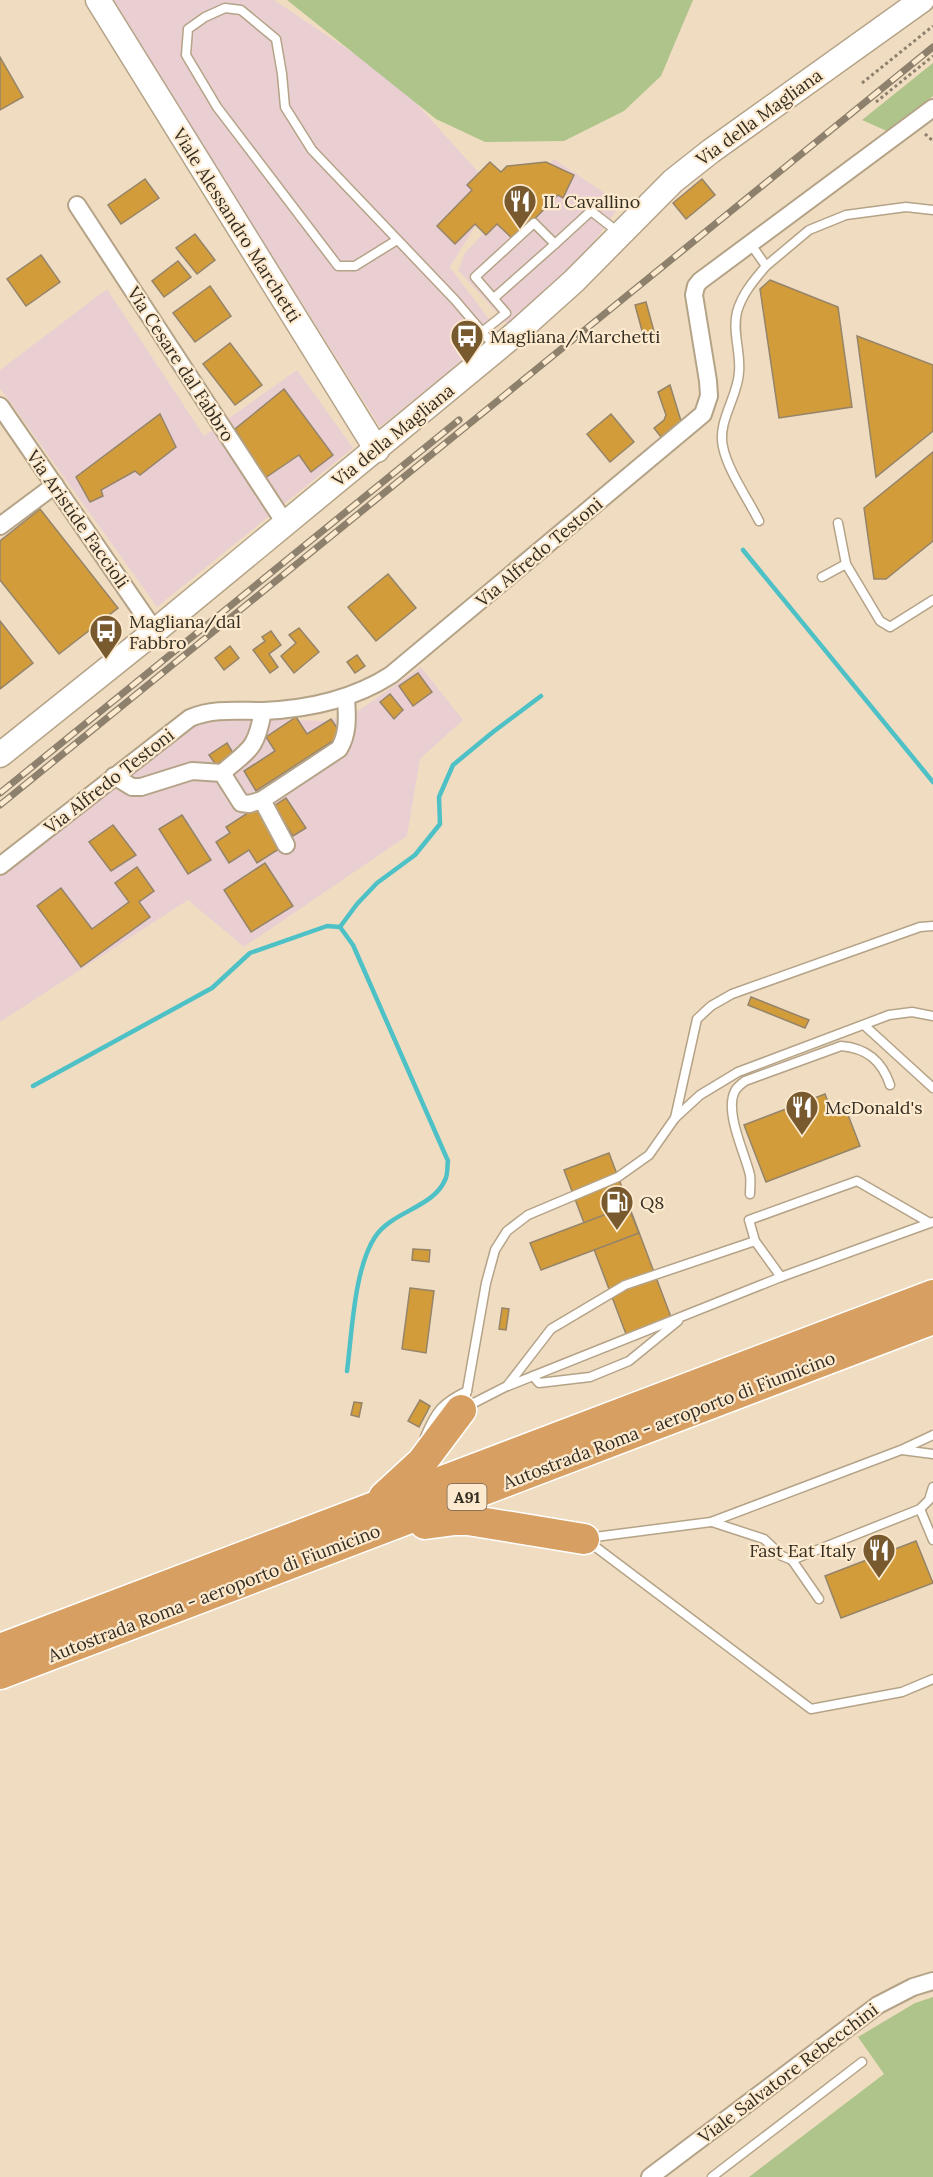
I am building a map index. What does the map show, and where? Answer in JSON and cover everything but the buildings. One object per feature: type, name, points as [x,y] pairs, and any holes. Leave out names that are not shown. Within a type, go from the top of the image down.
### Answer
[{"type":"highway","name":"Autostrada Roma - aeroporto di Fiumicino","points":[[0,1674],[367,1522],[933,1295]]},
{"type":"highway","name":"Autostrada Roma - aeroporto di Fiumicino","points":[[0,1649],[367,1522],[933,1319]]},
{"type":"highway","points":[[464,1400],[426,1456],[367,1522],[372,1536],[434,1522],[455,1520],[491,1522],[584,1539]]},
{"type":"main road","name":"Viale Alessandro Marchetti","points":[[98,0],[377,450]]},
{"type":"main road","name":"Via della Magliana","points":[[0,755],[377,450],[489,341],[574,281],[673,181],[711,151],[922,0]]},
{"type":"street","name":"Via Alfredo Testoni","points":[[0,866],[190,718],[209,712],[263,711],[314,706],[346,697],[379,683],[391,675],[703,414],[709,396],[708,381],[694,290],[704,277],[933,108]]},
{"type":"street","name":"Via Cesare dal Fabbro","points":[[77,205],[285,524]]},
{"type":"street","name":"Via Aristide Faccioli","points":[[0,406],[155,631]]},
{"type":"street","points":[[0,526],[55,485]]},
{"type":"street","points":[[222,773],[241,803],[249,804],[261,800],[339,749],[344,741],[347,727],[346,697]]},
{"type":"street","points":[[114,776],[132,787],[141,787],[192,771],[222,773],[252,747],[258,736],[263,711]]},
{"type":"street","points":[[261,800],[286,845]]},
{"type":"street","name":"Viale Salvatore Rebecchini","points":[[650,2177],[878,2005],[913,1987],[933,1981]]},
{"type":"lane","points":[[397,240],[355,266],[338,266],[217,107],[186,55],[188,29],[205,17],[225,8],[242,10],[276,39],[285,107],[312,150],[455,300],[489,341],[506,313],[475,277],[534,224],[555,244]]},
{"type":"lane","points":[[759,521],[722,445],[722,430],[740,372],[735,330],[737,312],[748,288],[766,266],[809,230],[846,215],[906,207],[933,210]]},
{"type":"lane","points":[[494,298],[591,211],[619,233]]},
{"type":"lane","points":[[750,243],[766,266]]},
{"type":"lane","points":[[838,523],[846,564],[880,621],[890,627],[933,600]]},
{"type":"lane","points":[[822,577],[846,564]]},
{"type":"lane","points":[[675,1119],[697,1019],[711,1006],[732,994],[920,927],[933,926]]},
{"type":"lane","points":[[932,1223],[781,1277],[533,1376],[464,1400],[486,1283],[495,1250],[507,1232],[528,1215],[618,1177],[649,1155],[675,1119],[700,1095],[738,1072],[889,1015],[912,1012],[933,1016]]},
{"type":"lane","points":[[864,1025],[933,1088]]},
{"type":"lane","points":[[750,1194],[751,1178],[734,1123],[732,1104],[734,1092],[745,1081],[841,1046],[854,1047],[875,1057],[890,1085]]},
{"type":"lane","points":[[781,1277],[755,1241],[749,1220],[857,1180],[932,1223]]},
{"type":"lane","points":[[507,1386],[551,1329],[625,1286],[755,1241]]},
{"type":"lane","points":[[533,1376],[539,1383],[590,1377],[629,1361],[686,1315]]},
{"type":"lane","points":[[584,1539],[711,1522],[901,1450],[933,1435]]},
{"type":"lane","points":[[901,1450],[933,1454]]},
{"type":"lane","points":[[792,1560],[920,1509],[929,1500],[933,1487]]},
{"type":"lane","points":[[920,1509],[933,1540]]},
{"type":"lane","points":[[711,1522],[764,1539],[782,1556],[792,1560],[819,1599]]},
{"type":"lane","points":[[584,1539],[811,1709],[902,1692],[933,1679]]},
{"type":"lane","points":[[712,2177],[862,2062]]},
{"type":"path","points":[[862,83],[933,26]]},
{"type":"path","points":[[876,102],[933,56]]},
{"type":"shaded area","points":[[111,0],[274,0],[398,83],[499,195],[479,220],[450,267],[498,331],[380,427]]},
{"type":"shaded area","points":[[554,159],[621,204],[586,253],[509,326],[458,270],[465,253]]},
{"type":"shaded area","points":[[107,289],[204,436],[297,370],[353,448],[157,607],[0,388],[0,370]]},
{"type":"shaded area","points":[[421,667],[463,720],[420,759],[407,836],[244,947],[188,900],[0,1022],[0,874],[183,730],[197,723],[218,718],[329,721],[358,711]]},
{"type":"green space","points":[[287,0],[693,0],[661,76],[624,111],[564,141],[485,142],[436,119]]},
{"type":"green space","points":[[933,63],[933,96],[889,132],[862,120]]},
{"type":"green space","points":[[933,1997],[933,2177],[749,2177],[884,2074],[858,2037],[915,2003]]},
{"type":"waterway","points":[[743,550],[933,782]]},
{"type":"waterway","points":[[340,927],[377,883],[415,855],[440,824],[439,797],[453,765],[541,696]]},
{"type":"waterway","points":[[33,1086],[212,988],[250,953],[327,926],[340,927],[353,945],[448,1161],[446,1178],[439,1189],[431,1197],[382,1228],[368,1250],[358,1283],[347,1371]]},
{"type":"railway","points":[[0,805],[933,47]]},
{"type":"railway","points":[[0,793],[459,420]]},
{"type":"place","name":"IL Cavallino","points":[[520,230]]},
{"type":"place","name":"Magliana/Marchetti","points":[[467,365]]},
{"type":"place","name":"Magliana/dal Fabbro","points":[[106,660]]},
{"type":"place","name":"McDonald's","points":[[802,1136]]},
{"type":"place","name":"Q8","points":[[617,1231]]},
{"type":"place","name":"Fast Eat Italy","points":[[879,1579]]}]
